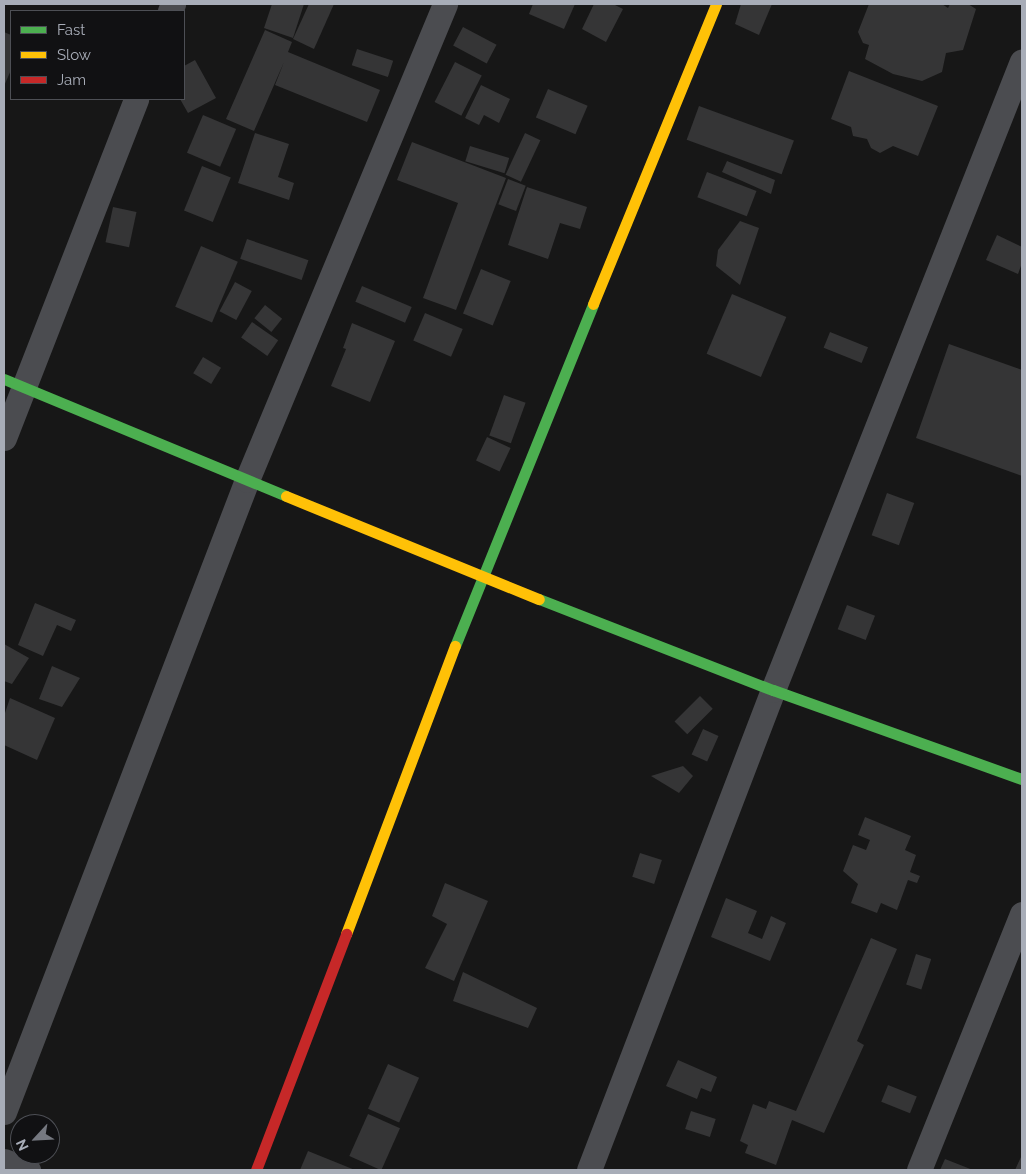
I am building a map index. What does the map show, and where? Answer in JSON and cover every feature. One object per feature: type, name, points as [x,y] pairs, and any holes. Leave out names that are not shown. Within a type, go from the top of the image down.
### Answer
[{"type":"street","points":[[4,1112],[247,480],[445,4]]},
{"type":"street","points":[[256,1170],[481,577],[716,4]]},
{"type":"street","points":[[589,1170],[773,690],[1022,61]]},
{"type":"street","points":[[4,438],[14,384],[136,100]]},
{"type":"street","points":[[14,384],[481,577],[773,690],[1022,779]]},
{"type":"street","points":[[919,1170],[1022,914]]},
{"type":"street","points":[[4,1161],[28,1170]]},
{"type":"building","points":[[272,4],[304,4],[293,38],[264,28]]},
{"type":"building","points":[[309,4],[334,4],[314,49],[293,39]]},
{"type":"building","points":[[533,4],[575,4],[564,29],[529,14]]},
{"type":"building","points":[[594,4],[613,4],[623,9],[606,42],[582,29]]},
{"type":"building","points":[[741,4],[772,4],[759,35],[735,24]]},
{"type":"building","points":[[869,4],[942,4],[948,8],[950,4],[968,4],[976,9],[963,50],[946,53],[942,72],[922,81],[893,74],[865,59],[869,45],[863,43],[858,32]]},
{"type":"building","points":[[463,27],[497,45],[487,63],[453,46]]},
{"type":"building","points":[[265,30],[292,42],[288,52],[380,90],[367,122],[275,85],[284,62],[254,131],[226,119]]},
{"type":"building","points":[[4,32],[10,35],[10,72],[4,86]]},
{"type":"building","points":[[357,49],[393,61],[388,77],[352,65]]},
{"type":"building","points":[[195,60],[216,98],[188,113],[181,100],[185,100],[185,65]]},
{"type":"building","points":[[455,62],[482,76],[461,116],[435,102]]},
{"type":"building","points":[[849,71],[938,106],[918,156],[893,146],[880,153],[871,148],[867,139],[853,136],[851,127],[831,119]]},
{"type":"building","points":[[481,85],[510,99],[499,123],[484,115],[479,125],[465,118]]},
{"type":"building","points":[[548,89],[588,106],[575,134],[536,118]]},
{"type":"building","points":[[699,106],[794,141],[782,174],[687,140]]},
{"type":"building","points":[[203,115],[236,129],[220,167],[187,153]]},
{"type":"building","points":[[255,133],[289,144],[278,177],[294,183],[289,200],[238,183]]},
{"type":"building","points":[[525,133],[540,140],[521,182],[506,175]]},
{"type":"building","points":[[412,142],[506,178],[456,310],[423,298],[458,203],[397,180]]},
{"type":"building","points":[[470,146],[509,158],[505,173],[465,161]]},
{"type":"building","points":[[727,161],[775,180],[771,194],[722,172]]},
{"type":"building","points":[[202,166],[231,178],[213,222],[184,211]]},
{"type":"building","points":[[707,172],[756,191],[747,216],[697,197]]},
{"type":"building","points":[[508,179],[526,186],[516,211],[498,204]]},
{"type":"building","points":[[527,187],[587,207],[580,229],[560,223],[548,259],[508,245]]},
{"type":"building","points":[[113,207],[136,212],[129,247],[106,242]]},
{"type":"building","points":[[740,221],[759,228],[740,285],[716,266],[718,250]]},
{"type":"building","points":[[997,235],[1022,247],[1022,263],[1018,274],[986,260]]},
{"type":"building","points":[[247,239],[308,260],[302,280],[240,259]]},
{"type":"building","points":[[201,246],[238,262],[212,322],[175,307]]},
{"type":"building","points":[[481,269],[511,281],[493,325],[463,314]]},
{"type":"building","points":[[235,282],[252,291],[236,320],[220,311]]},
{"type":"building","points":[[362,286],[412,307],[405,323],[355,302]]},
{"type":"building","points":[[732,294],[786,317],[761,377],[707,354]]},
{"type":"building","points":[[265,305],[282,319],[271,332],[254,318]]},
{"type":"building","points":[[425,313],[463,329],[451,357],[413,341]]},
{"type":"building","points":[[252,322],[278,340],[267,356],[241,338]]},
{"type":"building","points":[[352,323],[395,341],[370,402],[331,386],[346,349],[343,348]]},
{"type":"building","points":[[830,332],[868,347],[862,363],[824,348]]},
{"type":"building","points":[[949,344],[1022,370],[1022,476],[916,438]]},
{"type":"building","points":[[203,357],[221,368],[211,384],[193,373]]},
{"type":"building","points":[[504,395],[526,403],[511,443],[489,435]]},
{"type":"building","points":[[487,437],[511,448],[500,472],[476,461]]},
{"type":"building","points":[[887,493],[914,503],[899,545],[872,535]]},
{"type":"building","points":[[35,603],[76,620],[71,631],[57,625],[43,656],[18,645]]},
{"type":"building","points":[[847,605],[875,616],[866,640],[838,629]]},
{"type":"building","points":[[4,644],[29,658],[12,684],[4,681]]},
{"type":"building","points":[[52,666],[80,678],[62,707],[39,699]]},
{"type":"building","points":[[700,696],[713,709],[687,734],[675,721]]},
{"type":"building","points":[[10,698],[55,718],[37,760],[4,745],[4,716]]},
{"type":"building","points":[[703,729],[719,736],[707,761],[692,755]]},
{"type":"building","points":[[683,766],[693,776],[679,793],[651,776]]},
{"type":"building","points":[[865,817],[911,836],[905,850],[916,855],[910,872],[920,876],[917,883],[908,880],[897,910],[881,903],[877,913],[851,903],[858,884],[843,871],[853,845],[866,850],[870,840],[858,835]]},
{"type":"building","points":[[640,853],[662,860],[654,884],[632,877]]},
{"type":"building","points":[[445,883],[488,901],[454,981],[425,968],[447,924],[432,916]]},
{"type":"building","points":[[726,898],[757,911],[748,933],[762,939],[771,916],[786,923],[770,961],[711,937]]},
{"type":"building","points":[[871,938],[897,949],[857,1041],[864,1045],[824,1133],[792,1120],[776,1165],[745,1153],[748,1145],[740,1141],[753,1104],[766,1109],[769,1101],[796,1111]]},
{"type":"building","points":[[916,954],[931,959],[921,989],[906,984]]},
{"type":"building","points":[[463,972],[537,1008],[528,1028],[453,1001]]},
{"type":"building","points":[[678,1060],[717,1077],[711,1092],[701,1088],[697,1099],[666,1086]]},
{"type":"building","points":[[388,1064],[419,1078],[399,1123],[368,1109]]},
{"type":"building","points":[[888,1085],[917,1097],[910,1113],[881,1102]]},
{"type":"building","points":[[691,1111],[716,1119],[710,1137],[685,1129]]},
{"type":"building","points":[[368,1114],[400,1128],[381,1170],[349,1156]]},
{"type":"building","points":[[308,1151],[355,1170],[300,1170]]},
{"type":"building","points":[[1021,1157],[1022,1170],[1015,1170]]},
{"type":"building","points":[[945,1159],[973,1170],[940,1170]]},
{"type":"traffic: fast","points":[[455,646],[593,304]]},
{"type":"traffic: fast","points":[[4,379],[286,496]]},
{"type":"traffic: fast","points":[[539,599],[773,690],[1022,779]]},
{"type":"traffic: slow","points":[[593,304],[716,4]]},
{"type":"traffic: slow","points":[[286,496],[539,599]]},
{"type":"traffic: slow","points":[[346,934],[455,646]]},
{"type":"traffic: jam","points":[[256,1170],[346,934]]}]
